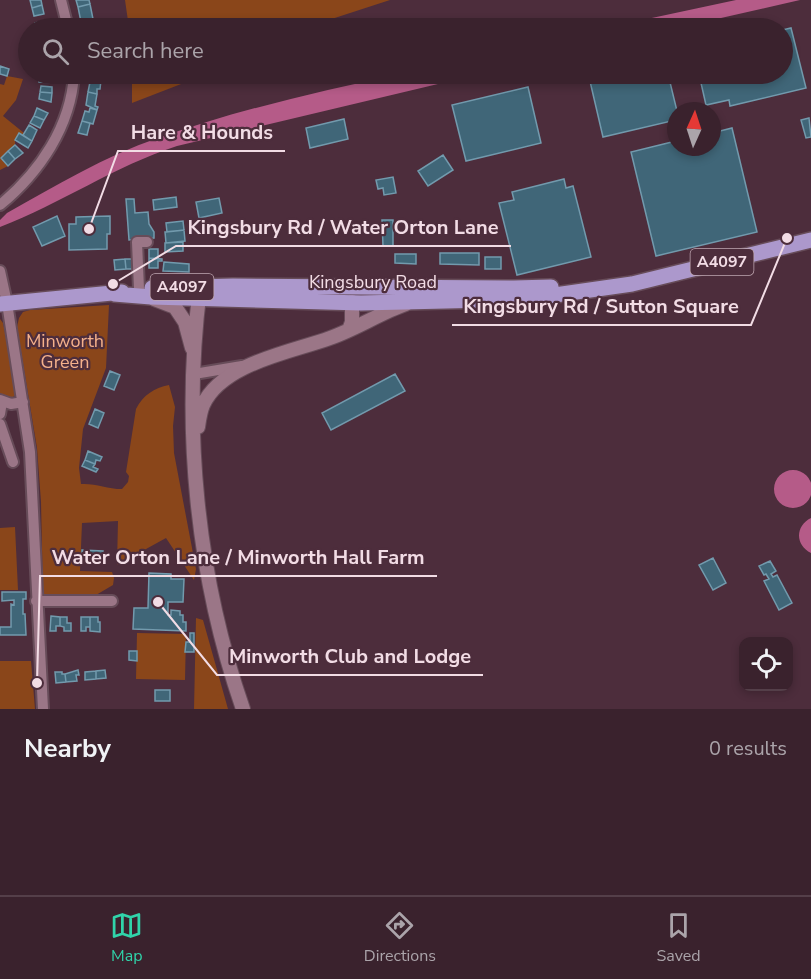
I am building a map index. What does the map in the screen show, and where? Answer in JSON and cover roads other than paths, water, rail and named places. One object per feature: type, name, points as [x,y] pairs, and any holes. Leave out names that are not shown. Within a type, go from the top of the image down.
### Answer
[{"type":"main road","name":"Kingsbury Road","points":[[4,303],[114,294],[199,292],[352,302],[527,299],[632,284],[811,240]]},
{"type":"main road","name":"Kingsbury Road","points":[[199,292],[251,286],[514,288],[632,284]]},
{"type":"main road","points":[[251,286],[278,293],[340,294],[347,296],[352,302]]},
{"type":"main road","points":[[372,302],[390,286],[392,294],[487,295],[527,299]]},
{"type":"street","points":[[61,0],[66,18]]},
{"type":"street","points":[[0,205],[42,160],[61,128],[69,108],[73,84]]},
{"type":"street","points":[[147,242],[137,242],[145,293],[175,307],[185,322],[194,356],[207,365],[222,369]]},
{"type":"street","points":[[0,271],[23,402],[33,502],[43,709]]},
{"type":"street","points":[[199,292],[192,403],[198,504],[212,591],[227,662],[243,709]]},
{"type":"street","points":[[349,330],[352,322],[352,302]]},
{"type":"street","points":[[194,374],[248,365],[331,338],[391,309],[413,302]]},
{"type":"street","points":[[194,444],[203,406],[211,393],[248,365]]},
{"type":"street","points":[[0,414],[1,401],[11,404],[23,402]]},
{"type":"street","points":[[0,424],[13,462]]},
{"type":"street","points":[[36,601],[112,601]]},
{"type":"place","name":"Hare & Hounds","points":[[89,229]]},
{"type":"place","name":"Kingsbury Rd / Sutton Square","points":[[787,238]]},
{"type":"place","name":"Kingsbury Rd / Water Orton Lane","points":[[113,284]]},
{"type":"place","name":"Minworth Club and Lodge","points":[[158,602]]},
{"type":"place","name":"Water Orton Lane / Minworth Hall Farm","points":[[37,683]]},
{"type":"park label","name":"Minworth Green","points":[[65,351]]}]
